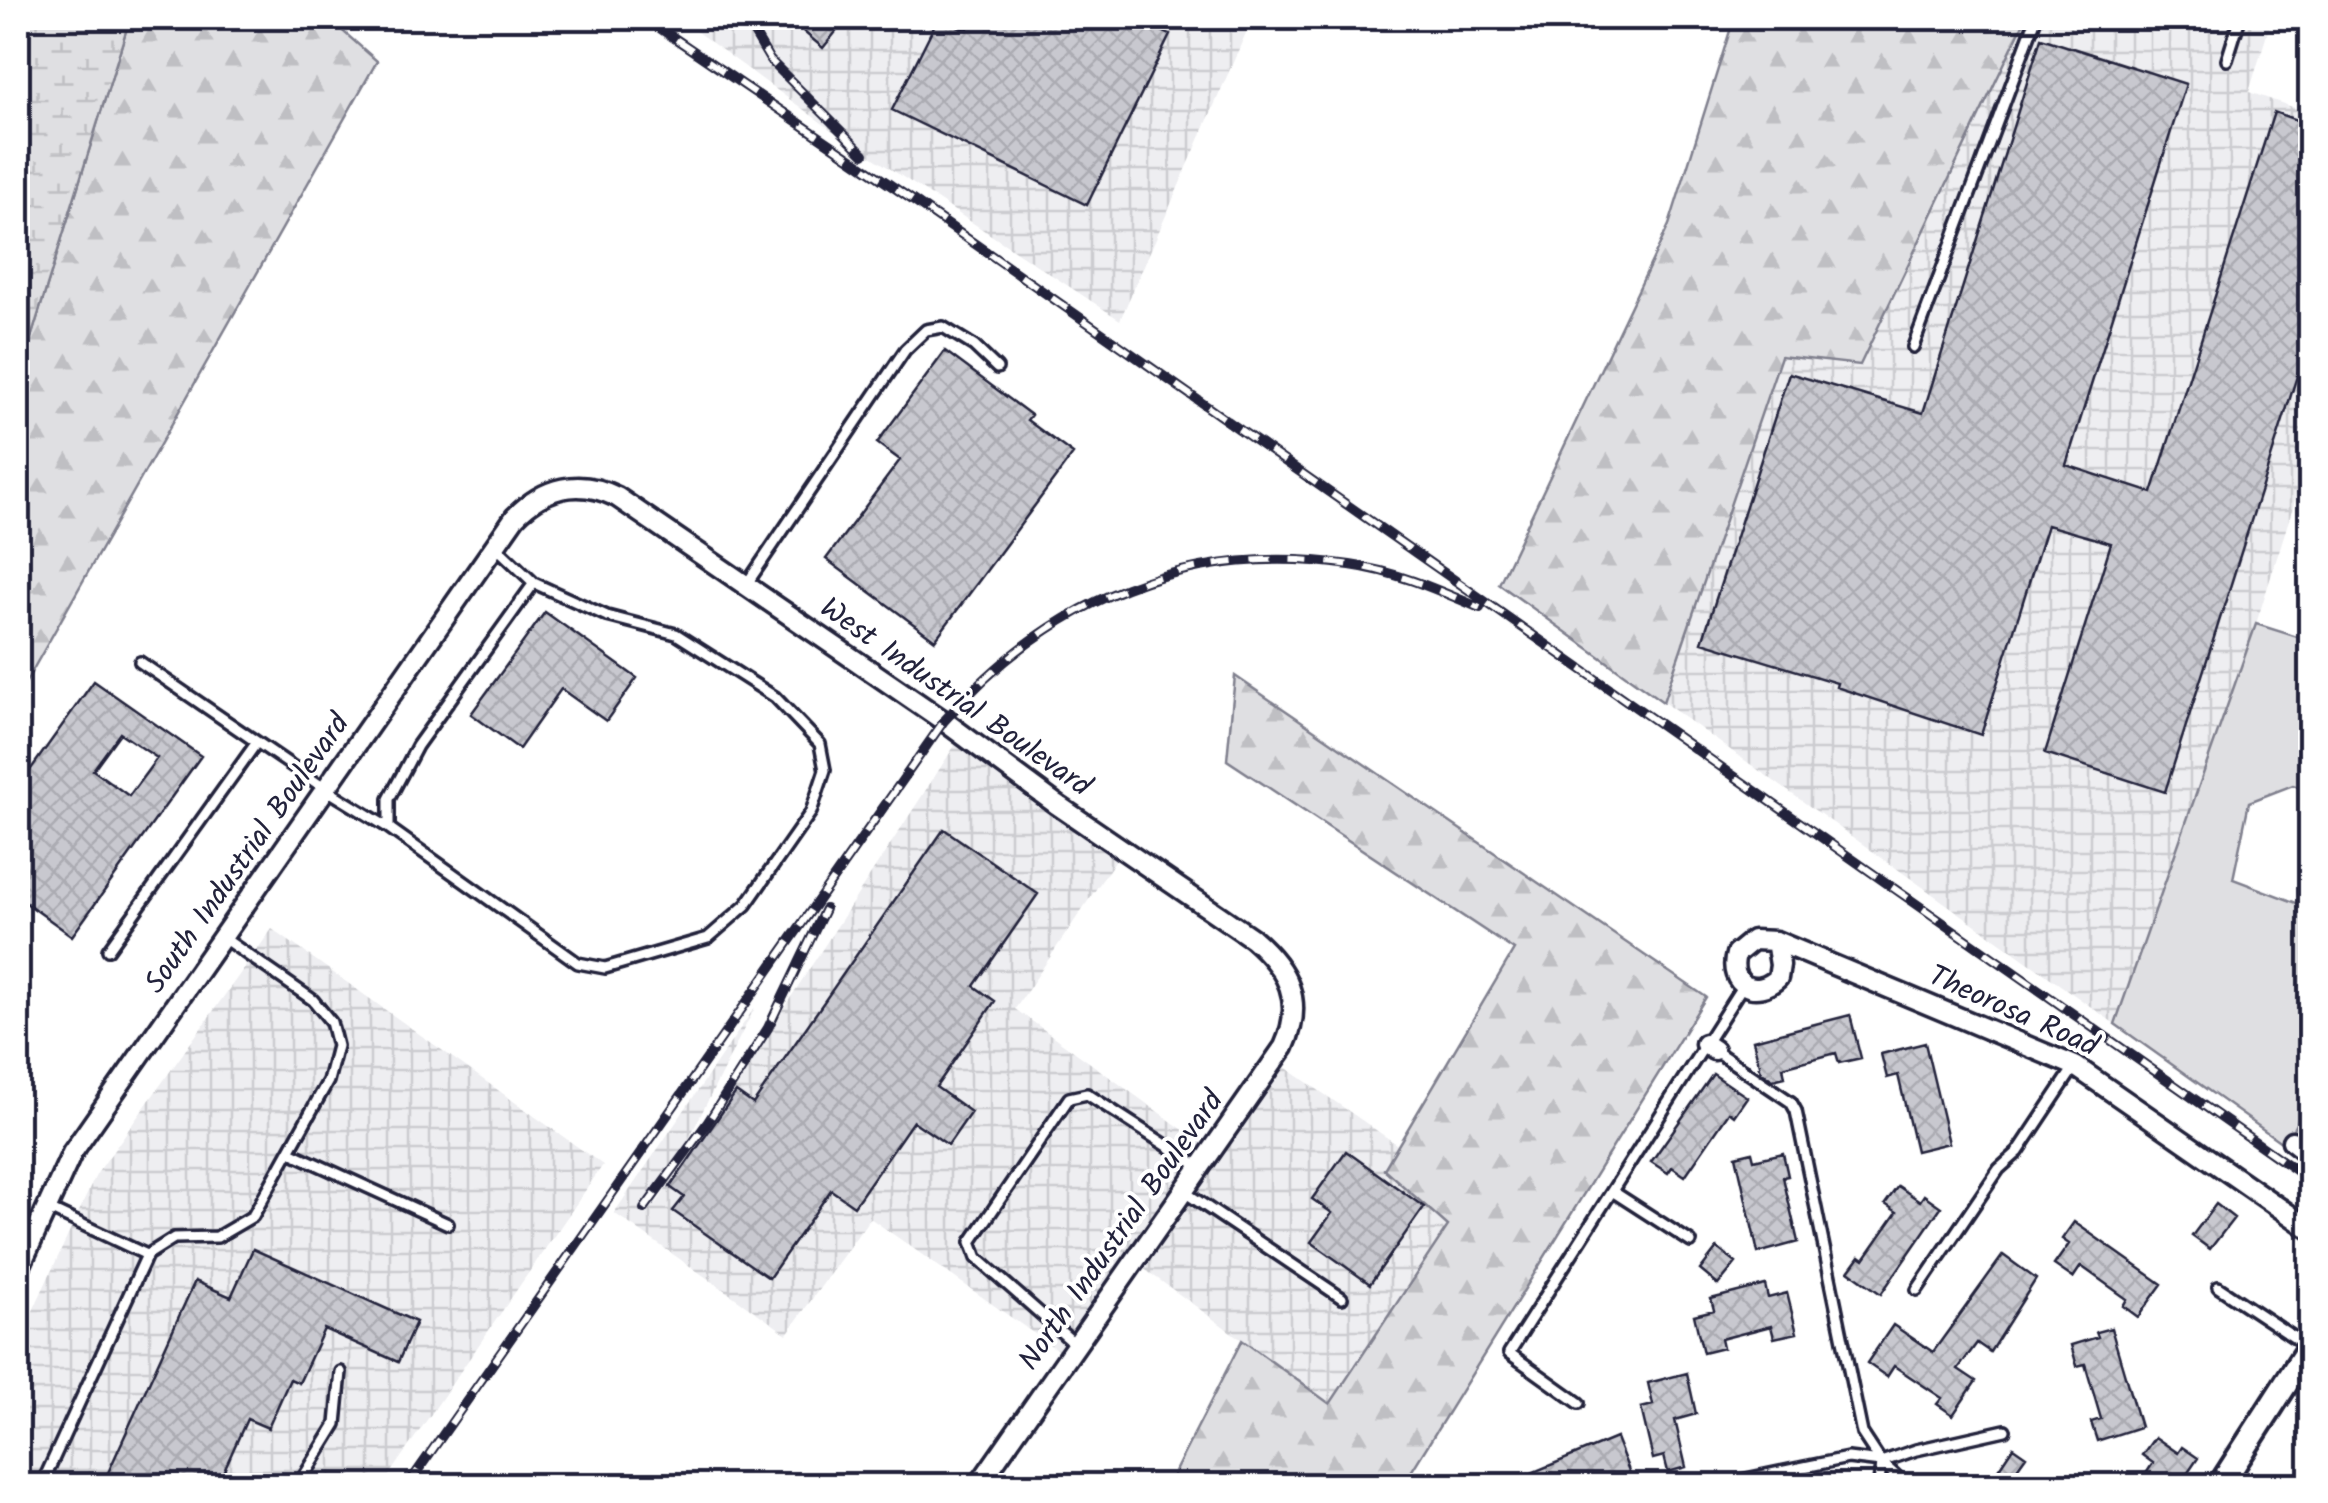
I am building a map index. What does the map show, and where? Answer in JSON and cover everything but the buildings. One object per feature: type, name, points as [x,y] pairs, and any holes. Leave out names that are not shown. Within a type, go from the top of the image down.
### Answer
[{"type":"street","name":"West Industrial Boulevard","points":[[553,490],[575,485],[599,488],[944,721],[1056,804],[1252,938],[1274,956],[1290,986],[1293,1002]]},
{"type":"street","name":"South Industrial Boulevard","points":[[18,1272],[23,1246],[47,1208],[72,1153],[495,546],[530,501],[553,490]]},
{"type":"street","points":[[1754,940],[1776,942],[1778,978],[1756,990],[1743,985],[1734,972],[1736,954],[1754,940]]},
{"type":"street","name":"Theorosa Road","points":[[1776,942],[2075,1066],[2310,1229]]},
{"type":"street","name":"North Industrial Boulevard","points":[[978,1486],[1284,1047],[1295,1017],[1293,1002]]},
{"type":"street","points":[[2292,1141],[2310,1155]]},
{"type":"street","points":[[2220,1486],[2310,1347]]},
{"type":"lane","points":[[1912,347],[2036,18]]},
{"type":"lane","points":[[2227,60],[2240,18]]},
{"type":"lane","points":[[746,586],[905,350],[926,330],[943,327],[974,346],[996,368]]},
{"type":"lane","points":[[140,662],[388,828],[578,963],[605,968],[708,938],[746,905],[811,812],[826,770],[820,744],[775,697],[676,634],[607,616],[534,583],[495,546]]},
{"type":"lane","points":[[388,828],[389,799],[417,746],[534,583]]},
{"type":"lane","points":[[108,950],[258,742]]},
{"type":"lane","points":[[41,1486],[147,1255],[174,1238],[217,1237],[253,1216],[328,1081],[336,1046],[331,1022],[313,1000],[222,938]]},
{"type":"lane","points":[[1579,1403],[1509,1353],[1710,1047],[1743,985]]},
{"type":"lane","points":[[1710,1047],[1791,1102],[1796,1111],[1862,1433],[1881,1462],[1907,1486]]},
{"type":"lane","points":[[1917,1290],[2075,1066]]},
{"type":"lane","points":[[1076,1345],[977,1258],[971,1242],[1069,1098],[1087,1094],[1200,1167]]},
{"type":"lane","points":[[290,1152],[448,1224]]},
{"type":"lane","points":[[1183,1191],[1342,1298]]},
{"type":"lane","points":[[1612,1191],[1691,1242]]},
{"type":"lane","points":[[47,1208],[147,1255]]},
{"type":"lane","points":[[2218,1287],[2310,1347]]},
{"type":"lane","points":[[298,1486],[336,1424],[341,1372]]},
{"type":"lane","points":[[1712,1486],[1848,1458],[1881,1462],[2005,1430]]},
{"type":"lane","points":[[1878,1486],[1881,1462]]},
{"type":"shaded area","points":[[678,18],[1230,18],[1249,26],[1120,320],[833,131]]},
{"type":"shaded area","points":[[2026,18],[2272,18],[2249,92],[2310,113],[2310,453],[2256,624],[2115,1024],[1663,702],[1781,355],[1860,365]]},
{"type":"shaded area","points":[[961,736],[1123,849],[1015,1009],[1221,1157],[1285,1067],[1399,1146],[1385,1169],[1449,1225],[1330,1404],[1143,1268],[1073,1361],[870,1218],[787,1334],[614,1213],[755,1007],[655,1206]]},
{"type":"shaded area","points":[[272,929],[603,1165],[382,1485],[18,1486],[18,1343],[96,1175]]},
{"type":"green space","points":[[18,18],[130,18],[18,380]]},
{"type":"green space","points":[[130,18],[328,18],[377,61],[18,696],[18,380]]},
{"type":"green space","points":[[1734,18],[2026,18],[1860,365],[1781,356],[1663,702],[1499,584],[1669,225]]},
{"type":"green space","points":[[2256,624],[2310,641],[2310,790],[2293,785],[2249,802],[2233,879],[2310,908],[2310,1096],[2285,1145],[2115,1024]]},
{"type":"green space","points":[[1235,676],[1706,997],[1403,1485],[1168,1485],[1242,1340],[1330,1404],[1448,1226],[1384,1169],[1514,950],[1227,760]]},
{"type":"railway","points":[[645,18],[911,199],[2310,1180]]},
{"type":"railway","points":[[745,18],[770,60],[864,154]]},
{"type":"railway","points":[[407,1486],[944,721],[986,678],[1030,642],[1077,612],[1126,588],[1179,572],[1233,562],[1290,560],[1367,568],[1416,582],[1480,608]]},
{"type":"railway","points":[[644,1209],[708,1122],[768,1028],[825,909]]}]
